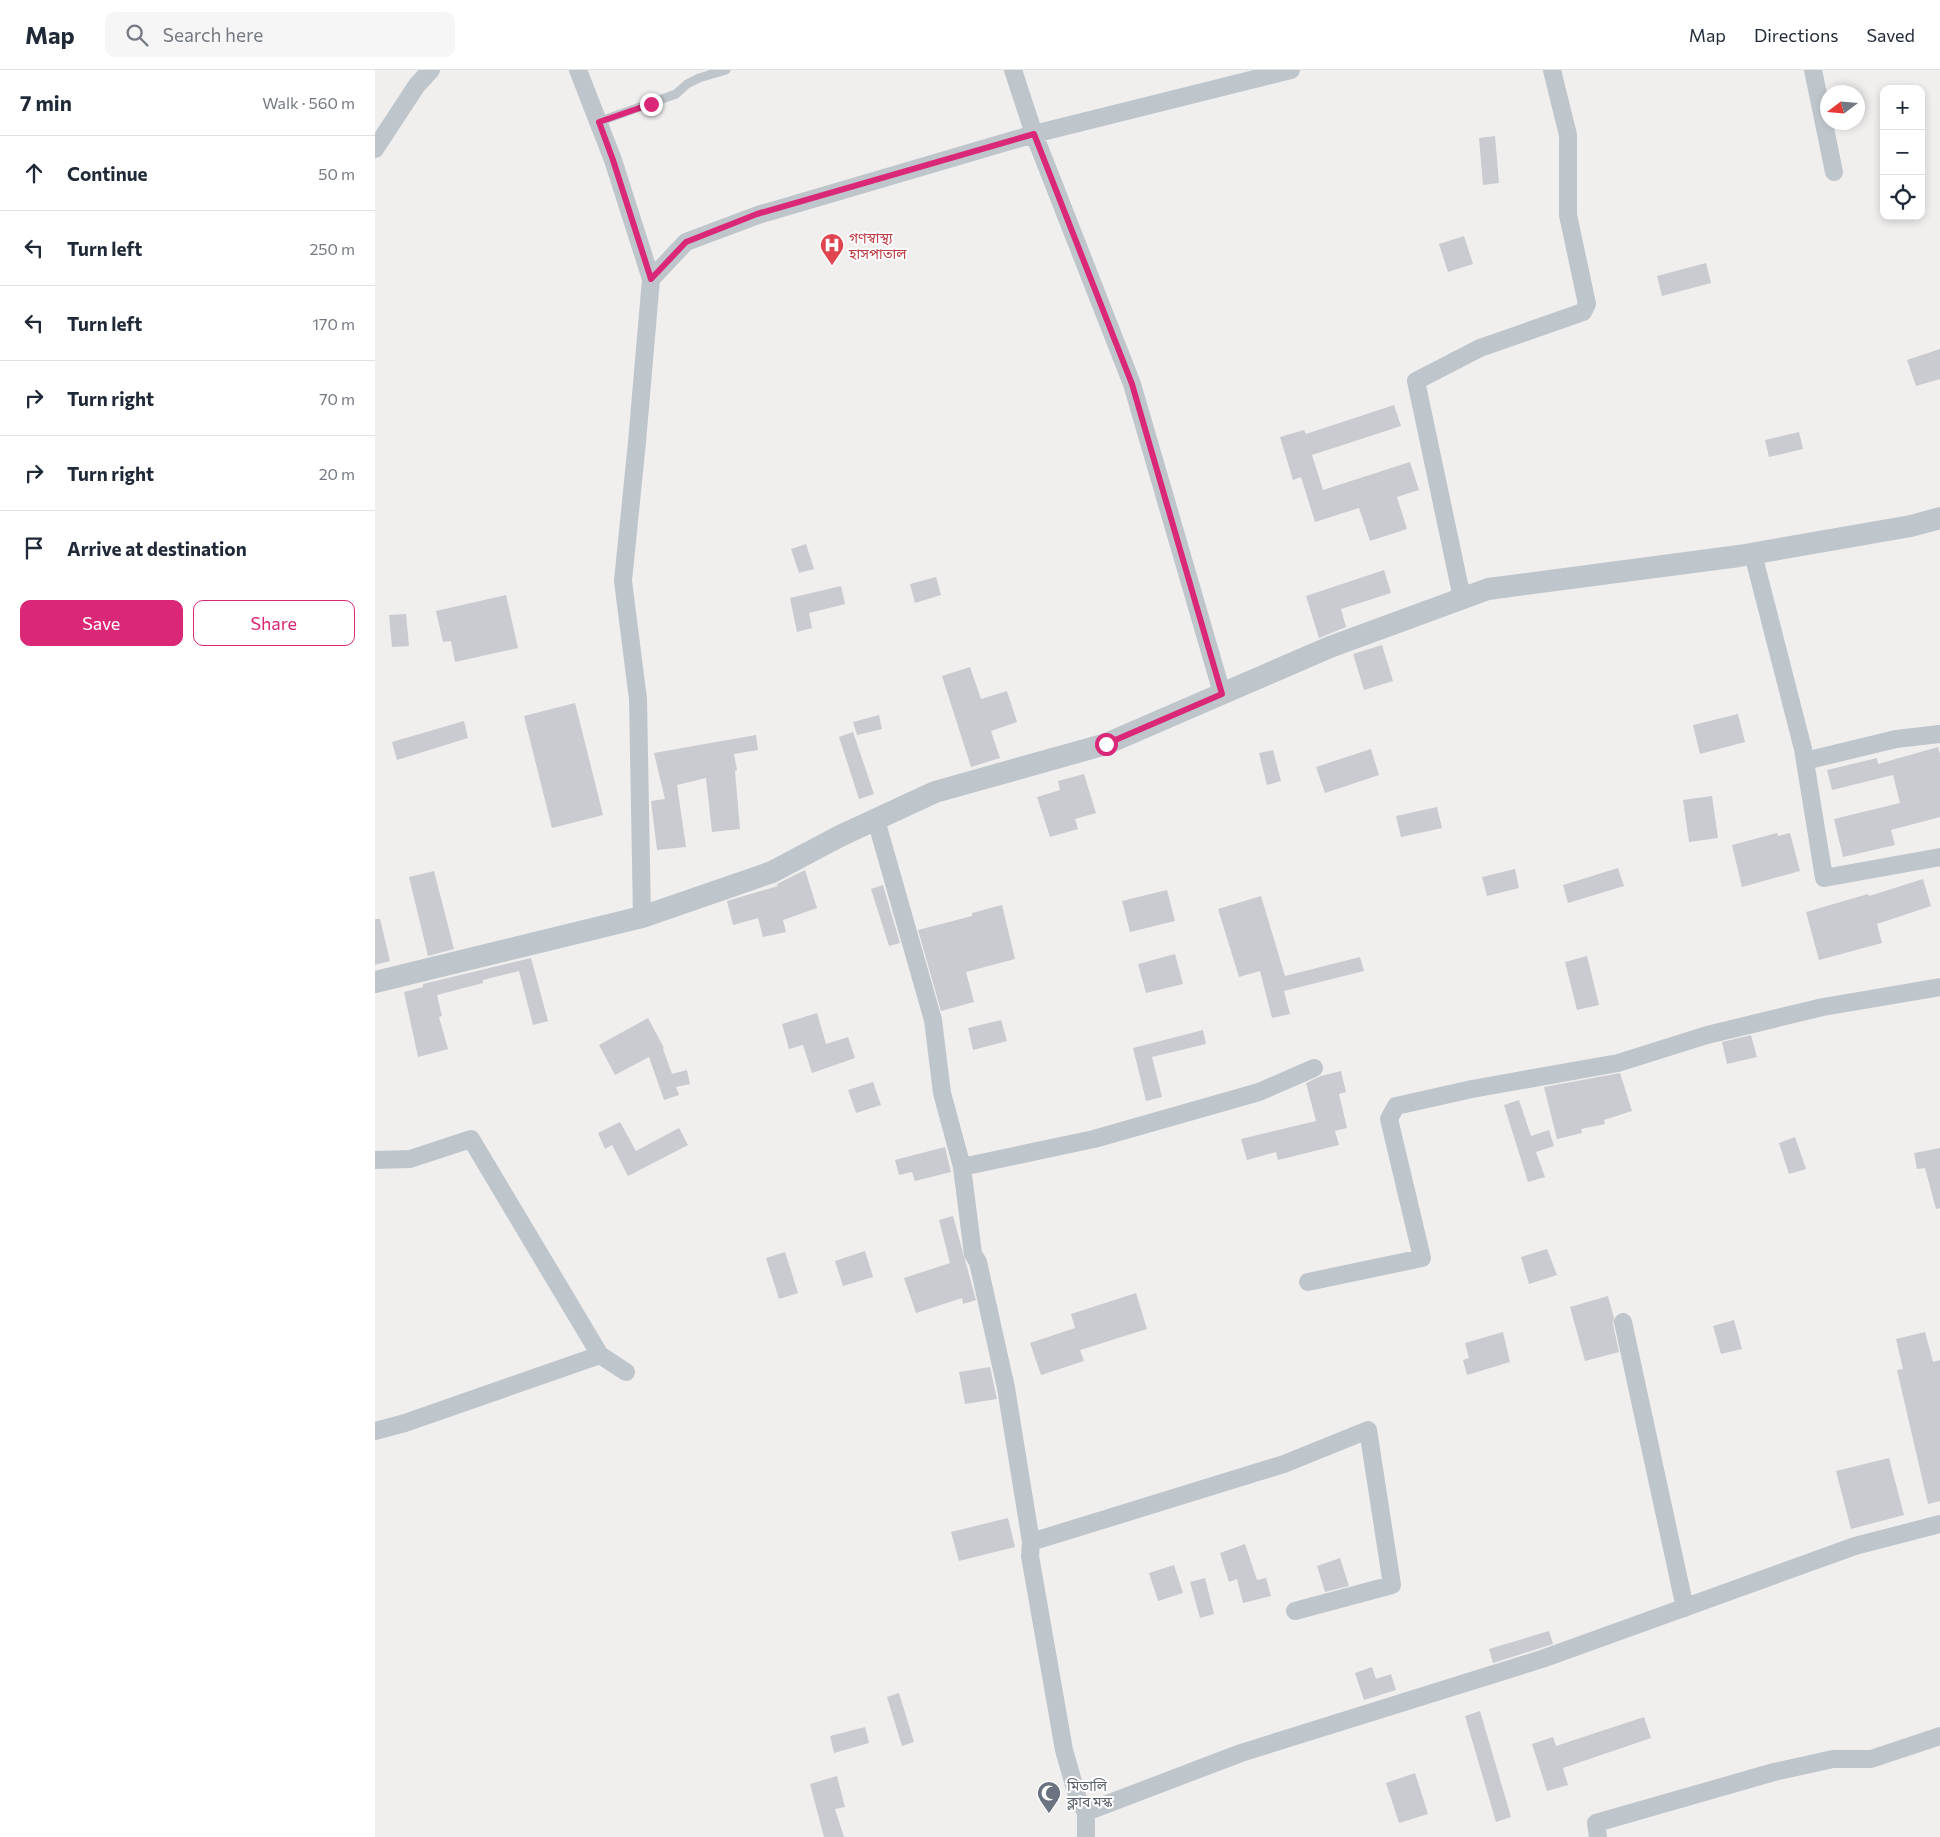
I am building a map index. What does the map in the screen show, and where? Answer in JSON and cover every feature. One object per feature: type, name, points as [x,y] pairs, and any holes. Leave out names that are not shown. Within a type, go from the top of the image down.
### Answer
[{"type":"street","points":[[375,148],[417,84],[431,70]]},
{"type":"street","points":[[578,70],[613,160],[651,279],[623,581],[639,699],[642,917]]},
{"type":"street","points":[[1013,70],[1034,134],[1132,384],[1222,694]]},
{"type":"street","points":[[651,279],[686,242],[757,214],[1034,134],[1291,70]]},
{"type":"street","points":[[1462,598],[1417,381],[1480,348],[1583,312],[1587,304],[1568,215],[1568,135],[1553,70]]},
{"type":"street","points":[[1813,70],[1834,172]]},
{"type":"street","points":[[375,982],[642,917],[772,872],[935,792],[1106,744],[1330,647],[1488,589],[1753,554],[1911,526],[1940,518]]},
{"type":"street","points":[[1753,554],[1805,761],[1824,878],[1940,856]]},
{"type":"street","points":[[1805,761],[1896,739],[1940,734]]},
{"type":"street","points":[[876,820],[933,1020],[942,1093],[962,1167],[973,1254],[978,1262],[1006,1388],[1031,1542],[1030,1556],[1064,1750],[1078,1799],[1086,1812],[1085,1837]]},
{"type":"street","points":[[1308,1282],[1422,1258],[1389,1119],[1396,1106],[1473,1089],[1618,1063],[1707,1035],[1823,1007],[1940,987]]},
{"type":"street","points":[[962,1167],[1094,1140],[1259,1092],[1314,1068]]},
{"type":"street","points":[[375,1160],[410,1159],[471,1139],[600,1355],[626,1372]]},
{"type":"street","points":[[1623,1322],[1685,1608]]},
{"type":"street","points":[[375,1431],[405,1423],[600,1355]]},
{"type":"street","points":[[1031,1542],[1284,1464],[1368,1430],[1392,1585],[1295,1611]]},
{"type":"street","points":[[1086,1812],[1241,1753],[1542,1659],[1855,1546],[1940,1524]]},
{"type":"street","points":[[1597,1837],[1596,1823],[1774,1772],[1833,1759],[1871,1759],[1940,1736]]},
{"type":"lane","points":[[599,122],[676,94],[687,84],[699,78],[726,70]]},
{"type":"building","points":[[1495,136],[1499,183],[1483,185],[1479,138]]},
{"type":"building","points":[[1464,236],[1473,264],[1448,272],[1439,244]]},
{"type":"building","points":[[1706,263],[1711,283],[1662,296],[1657,276]]},
{"type":"building","points":[[1940,349],[1940,379],[1916,386],[1907,360]]},
{"type":"building","points":[[1394,405],[1401,426],[1312,455],[1323,490],[1410,462],[1419,490],[1397,497],[1407,529],[1370,541],[1359,508],[1315,522],[1301,477],[1293,480],[1280,437],[1304,430],[1306,434]]},
{"type":"building","points":[[1799,432],[1803,449],[1769,457],[1765,440]]},
{"type":"building","points":[[806,544],[814,569],[799,573],[791,549]]},
{"type":"building","points":[[1384,570],[1391,593],[1341,609],[1346,627],[1319,638],[1306,596]]},
{"type":"building","points":[[936,577],[941,595],[915,603],[910,584]]},
{"type":"building","points":[[841,586],[845,604],[809,613],[812,628],[797,632],[790,598]]},
{"type":"building","points":[[506,595],[518,648],[455,662],[451,641],[443,642],[436,611]]},
{"type":"building","points":[[406,614],[409,646],[392,647],[389,615]]},
{"type":"building","points":[[1382,645],[1393,681],[1364,690],[1353,654]]},
{"type":"building","points":[[970,667],[981,699],[1007,691],[1017,722],[991,731],[1000,758],[971,767],[942,676]]},
{"type":"building","points":[[575,703],[603,815],[552,828],[524,716]]},
{"type":"building","points":[[1738,714],[1745,742],[1700,754],[1693,725]]},
{"type":"building","points":[[879,715],[882,729],[857,735],[853,722]]},
{"type":"building","points":[[464,721],[468,738],[397,760],[392,742]]},
{"type":"building","points":[[853,732],[874,794],[859,799],[839,737]]},
{"type":"building","points":[[756,735],[758,750],[734,754],[737,770],[735,771],[740,829],[712,832],[706,778],[677,785],[686,847],[657,850],[651,801],[665,799],[654,753]]},
{"type":"building","points":[[1938,747],[1940,754],[1940,817],[1891,830],[1895,845],[1843,857],[1834,819],[1900,803],[1893,775],[1832,790],[1827,770],[1877,758],[1878,764]]},
{"type":"building","points":[[1371,749],[1379,775],[1325,793],[1316,767]]},
{"type":"building","points":[[1273,750],[1281,781],[1267,785],[1259,753]]},
{"type":"building","points":[[1084,774],[1096,813],[1075,819],[1078,829],[1050,837],[1037,797],[1060,790],[1058,781]]},
{"type":"building","points":[[1712,796],[1718,838],[1689,842],[1683,800]]},
{"type":"building","points":[[1437,807],[1442,828],[1401,837],[1396,816]]},
{"type":"building","points":[[1777,833],[1778,836],[1790,833],[1800,871],[1742,887],[1732,845]]},
{"type":"building","points":[[1618,868],[1624,886],[1568,903],[1563,885]]},
{"type":"building","points":[[1515,869],[1519,888],[1487,896],[1482,877]]},
{"type":"building","points":[[805,870],[817,908],[783,920],[786,932],[763,937],[758,918],[733,925],[727,901],[778,886],[777,884]]},
{"type":"building","points":[[434,871],[454,949],[428,956],[409,877]]},
{"type":"building","points":[[1923,879],[1931,906],[1877,924],[1882,943],[1819,960],[1806,912],[1868,894],[1869,896]]},
{"type":"building","points":[[883,885],[900,943],[889,946],[871,889]]},
{"type":"building","points":[[1167,890],[1175,921],[1130,932],[1122,901]]},
{"type":"building","points":[[1261,896],[1285,976],[1360,957],[1364,971],[1284,991],[1290,1014],[1272,1018],[1260,971],[1239,977],[1218,909]]},
{"type":"building","points":[[1002,905],[1015,959],[966,972],[974,1002],[941,1011],[918,930],[972,916],[972,913]]},
{"type":"building","points":[[375,919],[380,919],[390,961],[375,965]]},
{"type":"building","points":[[1175,954],[1183,984],[1146,993],[1138,964]]},
{"type":"building","points":[[1587,956],[1599,1005],[1577,1010],[1565,962]]},
{"type":"building","points":[[531,958],[548,1021],[533,1025],[519,971],[483,980],[483,983],[437,995],[442,1016],[439,1017],[448,1049],[418,1057],[404,992],[423,987],[423,984]]},
{"type":"building","points":[[817,1013],[826,1044],[848,1037],[855,1058],[812,1073],[803,1045],[789,1049],[782,1024]]},
{"type":"building","points":[[648,1018],[664,1048],[672,1074],[687,1070],[690,1084],[676,1087],[679,1095],[664,1100],[649,1057],[615,1075],[599,1045]]},
{"type":"building","points":[[1001,1020],[1007,1041],[973,1050],[968,1028]]},
{"type":"building","points":[[1203,1030],[1206,1044],[1152,1057],[1162,1097],[1146,1101],[1133,1048]]},
{"type":"building","points":[[1751,1035],[1757,1057],[1727,1064],[1722,1042]]},
{"type":"building","points":[[1341,1071],[1346,1092],[1339,1094],[1347,1128],[1335,1131],[1339,1145],[1278,1160],[1276,1152],[1247,1160],[1241,1139],[1316,1121],[1306,1083],[1321,1076]]},
{"type":"building","points":[[1620,1073],[1632,1111],[1604,1120],[1605,1124],[1581,1129],[1582,1133],[1557,1139],[1544,1087]]},
{"type":"building","points":[[873,1082],[881,1105],[856,1113],[848,1090]]},
{"type":"building","points":[[1519,1100],[1531,1136],[1549,1130],[1554,1146],[1536,1152],[1545,1177],[1528,1182],[1504,1105]]},
{"type":"building","points":[[620,1122],[636,1151],[679,1128],[688,1145],[628,1176],[612,1145],[605,1149],[598,1133]]},
{"type":"building","points":[[1795,1137],[1806,1169],[1789,1174],[1779,1143]]},
{"type":"building","points":[[945,1147],[951,1172],[915,1181],[912,1172],[899,1175],[895,1160]]},
{"type":"building","points":[[1940,1148],[1940,1208],[1936,1209],[1925,1168],[1917,1169],[1914,1153]]},
{"type":"building","points":[[953,1216],[976,1300],[963,1304],[962,1298],[916,1313],[904,1278],[950,1263],[939,1220]]},
{"type":"building","points":[[1547,1249],[1557,1275],[1529,1284],[1521,1257]]},
{"type":"building","points":[[865,1251],[873,1277],[843,1286],[835,1261]]},
{"type":"building","points":[[785,1252],[798,1293],[779,1299],[766,1258]]},
{"type":"building","points":[[1136,1293],[1147,1329],[1080,1350],[1084,1361],[1041,1375],[1030,1343],[1075,1328],[1071,1314]]},
{"type":"building","points":[[1608,1296],[1614,1318],[1613,1324],[1619,1352],[1585,1361],[1570,1307]]},
{"type":"building","points":[[1734,1320],[1742,1349],[1721,1354],[1713,1326]]},
{"type":"building","points":[[1503,1332],[1510,1362],[1467,1375],[1463,1360],[1469,1358],[1465,1343]]},
{"type":"building","points":[[1925,1332],[1933,1362],[1940,1360],[1940,1501],[1928,1504],[1897,1370],[1903,1369],[1896,1339]]},
{"type":"building","points":[[990,1367],[997,1399],[965,1404],[959,1372]]},
{"type":"building","points":[[1889,1458],[1904,1515],[1851,1529],[1836,1471]]},
{"type":"building","points":[[1008,1518],[1015,1547],[959,1561],[951,1532]]},
{"type":"building","points":[[1245,1544],[1257,1580],[1266,1578],[1271,1596],[1243,1603],[1237,1579],[1229,1582],[1220,1553]]},
{"type":"building","points":[[1340,1558],[1349,1586],[1325,1592],[1317,1566]]},
{"type":"building","points":[[1174,1565],[1183,1593],[1158,1601],[1149,1573]]},
{"type":"building","points":[[1205,1578],[1214,1614],[1200,1618],[1190,1582]]},
{"type":"building","points":[[1549,1631],[1553,1644],[1493,1663],[1489,1649]]},
{"type":"building","points":[[1372,1667],[1376,1679],[1391,1674],[1396,1690],[1364,1700],[1355,1673]]},
{"type":"building","points":[[899,1693],[914,1742],[902,1746],[887,1697]]},
{"type":"building","points":[[1480,1711],[1511,1817],[1496,1822],[1465,1716]]},
{"type":"building","points":[[1644,1717],[1651,1738],[1563,1768],[1568,1785],[1547,1791],[1532,1744],[1553,1737],[1556,1746]]},
{"type":"building","points":[[865,1727],[869,1743],[834,1753],[830,1736]]},
{"type":"building","points":[[1415,1773],[1428,1814],[1399,1823],[1386,1783]]},
{"type":"building","points":[[837,1776],[845,1807],[835,1809],[844,1837],[824,1837],[810,1784]]},
{"type":"place","name":"গণস্বাস্থ্য হাসপাতাল","points":[[832,266]]},
{"type":"place","name":"মিতালি ক্লাব মস্ক","points":[[1049,1814]]},
{"type":"route","points":[[651,104],[599,122],[651,279],[686,242],[757,214],[1034,134],[1132,384],[1222,694],[1106,744]]}]
